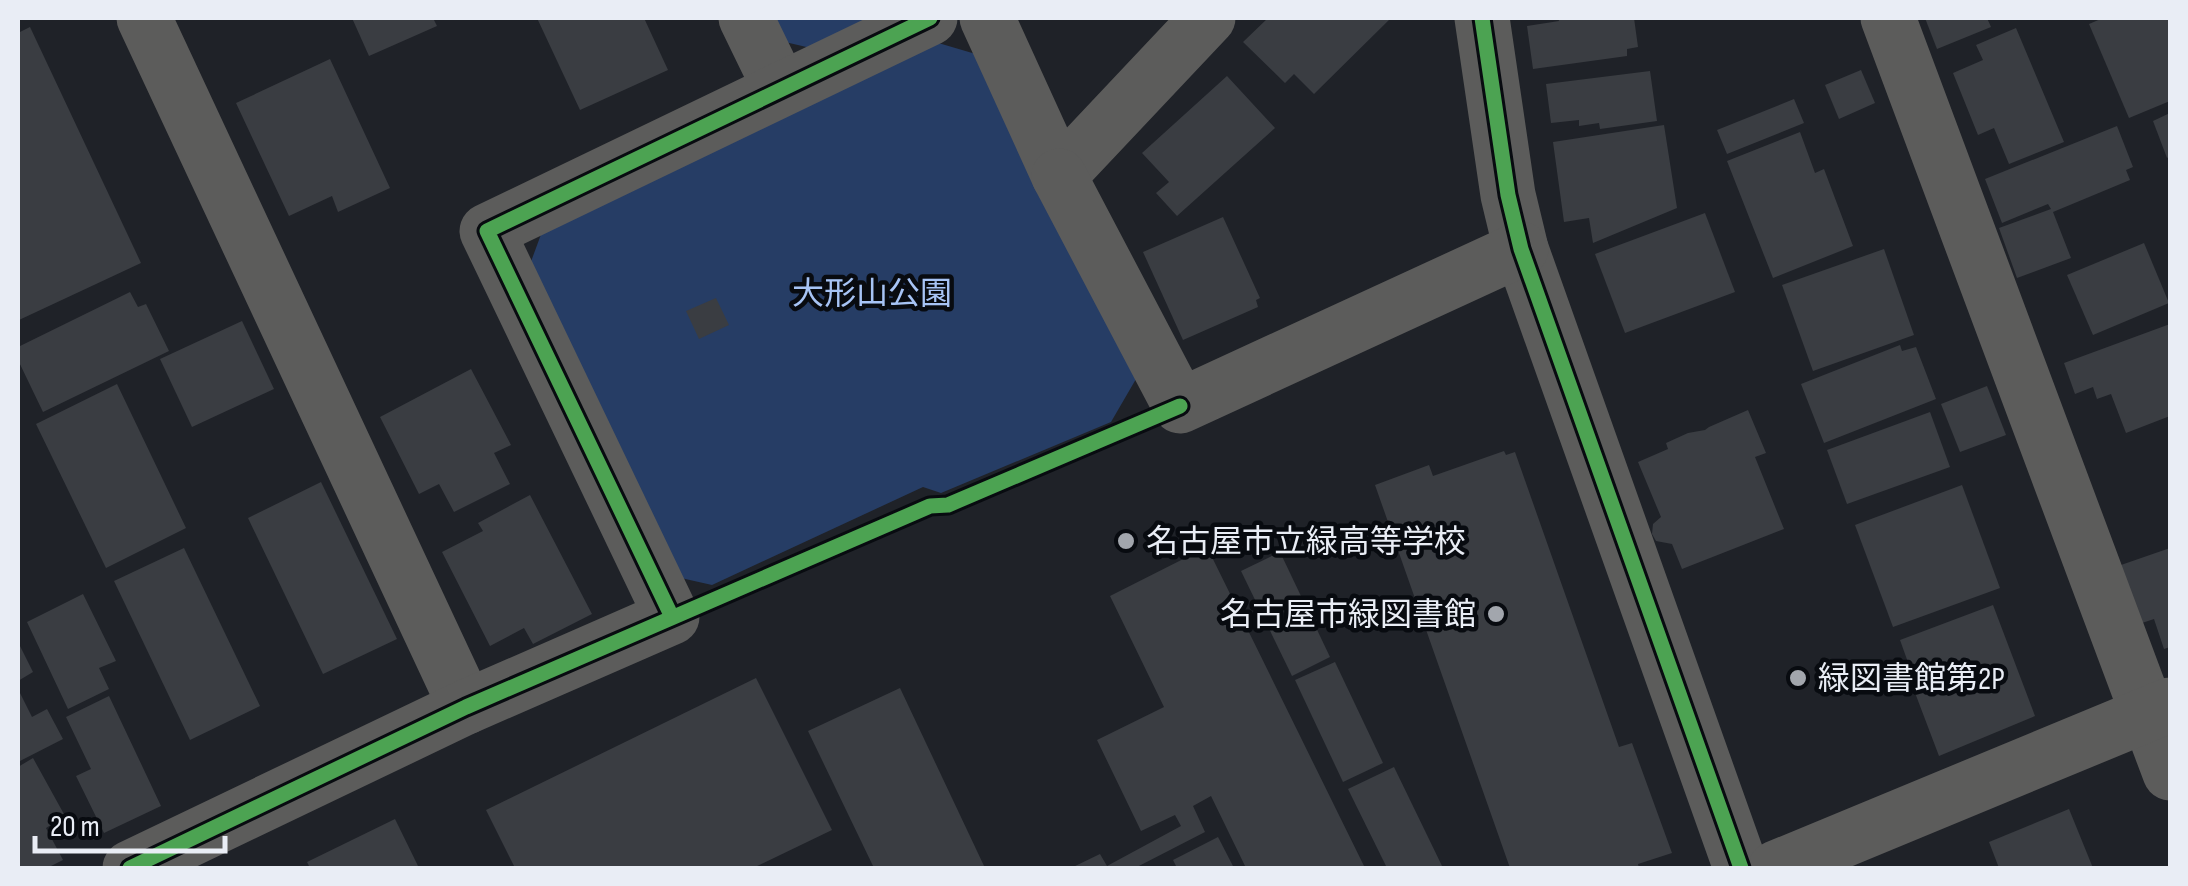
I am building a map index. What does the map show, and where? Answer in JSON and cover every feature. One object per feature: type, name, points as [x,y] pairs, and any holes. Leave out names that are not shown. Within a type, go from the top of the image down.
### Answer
[{"type":"street","points":[[144,18],[466,706]]},
{"type":"street","points":[[746,18],[780,88]]},
{"type":"street","points":[[130,868],[466,706],[672,617],[487,231],[930,18]]},
{"type":"street","points":[[987,18],[1059,176],[1180,406],[1521,249]]},
{"type":"street","points":[[1059,176],[1208,18]]},
{"type":"street","points":[[1482,18],[1508,196],[1521,249],[1740,868]]},
{"type":"street","points":[[1888,18],[2160,710],[2170,773]]},
{"type":"street","points":[[1776,868],[2160,710]]},
{"type":"path","points":[[672,617],[930,506],[948,505],[1144,422]]},
{"type":"green space","points":[[773,18],[880,18],[815,49],[785,42]]},
{"type":"green space","name":"大形山公園","points":[[935,42],[979,55],[1136,379],[1111,422],[941,493],[923,487],[712,585],[681,578],[529,267],[543,229]]},
{"type":"building","points":[[352,18],[433,18],[437,26],[369,56]]},
{"type":"building","points":[[537,18],[644,18],[668,70],[580,110]]},
{"type":"building","points":[[1268,18],[1391,18],[1314,94],[1294,74],[1285,83],[1243,42]]},
{"type":"building","points":[[1558,18],[1634,18],[1638,47],[1627,49],[1627,56],[1533,69],[1527,26],[1559,21]]},
{"type":"building","points":[[1925,18],[1987,18],[1991,27],[1937,49]]},
{"type":"building","points":[[2103,18],[2170,18],[2170,101],[2129,118],[2089,24]]},
{"type":"building","points":[[30,27],[141,263],[19,320],[18,33]]},
{"type":"building","points":[[2016,28],[2064,142],[2009,164],[1994,128],[1978,135],[1953,73],[1983,60],[1976,45]]},
{"type":"building","points":[[330,59],[390,188],[338,212],[332,196],[289,216],[236,103]]},
{"type":"building","points":[[1861,70],[1875,103],[1839,119],[1825,85]]},
{"type":"building","points":[[1650,71],[1657,121],[1600,129],[1599,123],[1579,126],[1579,120],[1551,123],[1546,84]]},
{"type":"building","points":[[1227,76],[1275,128],[1177,216],[1156,193],[1169,182],[1142,153]]},
{"type":"building","points":[[1794,99],[1804,123],[1727,154],[1717,130]]},
{"type":"building","points":[[2170,113],[2170,156],[2167,158],[2153,121]]},
{"type":"building","points":[[1664,125],[1677,208],[1593,243],[1589,218],[1564,222],[1553,142]]},
{"type":"building","points":[[2117,126],[2133,167],[2126,170],[2130,180],[2053,212],[2071,258],[2017,278],[1999,228],[2051,209],[2048,204],[2002,223],[1985,179]]},
{"type":"building","points":[[1800,132],[1815,173],[1824,169],[1853,246],[1773,278],[1727,161]]},
{"type":"building","points":[[1705,213],[1735,292],[1625,333],[1595,254]]},
{"type":"building","points":[[1223,217],[1260,298],[1256,300],[1258,307],[1183,340],[1143,252]]},
{"type":"building","points":[[2144,243],[2169,303],[2093,335],[2067,275]]},
{"type":"building","points":[[1884,249],[1914,335],[1813,371],[1782,285]]},
{"type":"building","points":[[130,292],[138,307],[146,304],[169,351],[43,412],[18,360],[18,347]]},
{"type":"building","points":[[716,298],[729,325],[699,339],[686,311]]},
{"type":"building","points":[[242,321],[274,389],[192,427],[160,359]]},
{"type":"building","points":[[2170,324],[2170,416],[2126,433],[2111,394],[2097,399],[2093,387],[2075,394],[2064,363]]},
{"type":"building","points":[[1900,345],[1902,351],[1916,347],[1936,399],[1824,443],[1801,384]]},
{"type":"building","points":[[471,369],[511,445],[494,453],[510,484],[454,512],[439,484],[419,494],[380,417]]},
{"type":"building","points":[[117,384],[186,528],[106,568],[36,424]]},
{"type":"building","points":[[1987,386],[2006,435],[1960,452],[1941,404]]},
{"type":"building","points":[[1748,410],[1766,453],[1755,457],[1784,529],[1682,569],[1672,544],[1656,541],[1652,534],[1653,524],[1661,517],[1638,462],[1668,449],[1666,443]]},
{"type":"building","points":[[1930,412],[1950,467],[1847,504],[1827,450]]},
{"type":"building","name":"名古屋市緑図書館","points":[[1504,451],[1506,455],[1515,452],[1619,747],[1632,743],[1672,853],[1638,864],[1639,868],[1510,868],[1375,485],[1429,465],[1433,476]]},
{"type":"building","points":[[321,482],[397,639],[323,674],[248,518]]},
{"type":"building","points":[[1962,485],[2000,588],[1893,627],[1855,525]]},
{"type":"building","points":[[530,495],[592,614],[533,644],[524,628],[490,646],[442,552],[483,531],[478,523]]},
{"type":"building","points":[[1207,547],[1365,868],[1246,868],[1211,796],[1193,806],[1205,832],[1135,868],[1071,868],[1100,854],[1107,866],[1181,826],[1175,815],[1141,831],[1097,740],[1164,707],[1110,596]]},
{"type":"building","points":[[184,548],[260,706],[190,740],[114,581]]},
{"type":"building","points":[[2170,548],[2170,647],[2164,649],[2154,619],[2142,623],[2121,565]]},
{"type":"building","points":[[1280,552],[1330,657],[1292,676],[1241,571]]},
{"type":"building","points":[[83,594],[116,661],[99,668],[109,689],[68,709],[27,622]]},
{"type":"building","points":[[1993,605],[2035,716],[1939,756],[1906,669],[1910,668],[1900,640]]},
{"type":"building","points":[[18,642],[33,672],[18,681]]},
{"type":"building","points":[[1335,662],[1383,763],[1343,782],[1295,680]]},
{"type":"building","points":[[756,678],[832,830],[753,868],[515,868],[486,810]]},
{"type":"building","points":[[900,688],[985,868],[874,868],[808,731]]},
{"type":"building","points":[[18,689],[32,717],[47,709],[63,739],[18,762]]},
{"type":"building","points":[[109,696],[161,806],[104,833],[76,776],[91,769],[66,717]]},
{"type":"building","points":[[33,758],[65,816],[46,828],[63,860],[47,868],[18,868],[18,767]]},
{"type":"building","points":[[1394,767],[1443,868],[1387,868],[1348,789]]},
{"type":"building","points":[[2069,809],[2093,868],[1999,868],[1989,842]]},
{"type":"building","points":[[395,819],[419,868],[310,868],[307,862]]},
{"type":"building","points":[[1218,837],[1234,868],[1177,868],[1173,860]]},
{"type":"cycle path","points":[[672,617],[487,231],[930,18]]},
{"type":"cycle path","points":[[1482,18],[1508,195],[1521,249],[1741,868]]},
{"type":"cycle path","points":[[130,868],[466,707],[930,506],[948,505],[1180,406]]},
{"type":"place","name":"名古屋市立緑高等学校","points":[[1126,541]]},
{"type":"place","name":"名古屋市緑図書館","points":[[1496,614]]},
{"type":"place","name":"緑図書館第2P","points":[[1798,678]]}]
